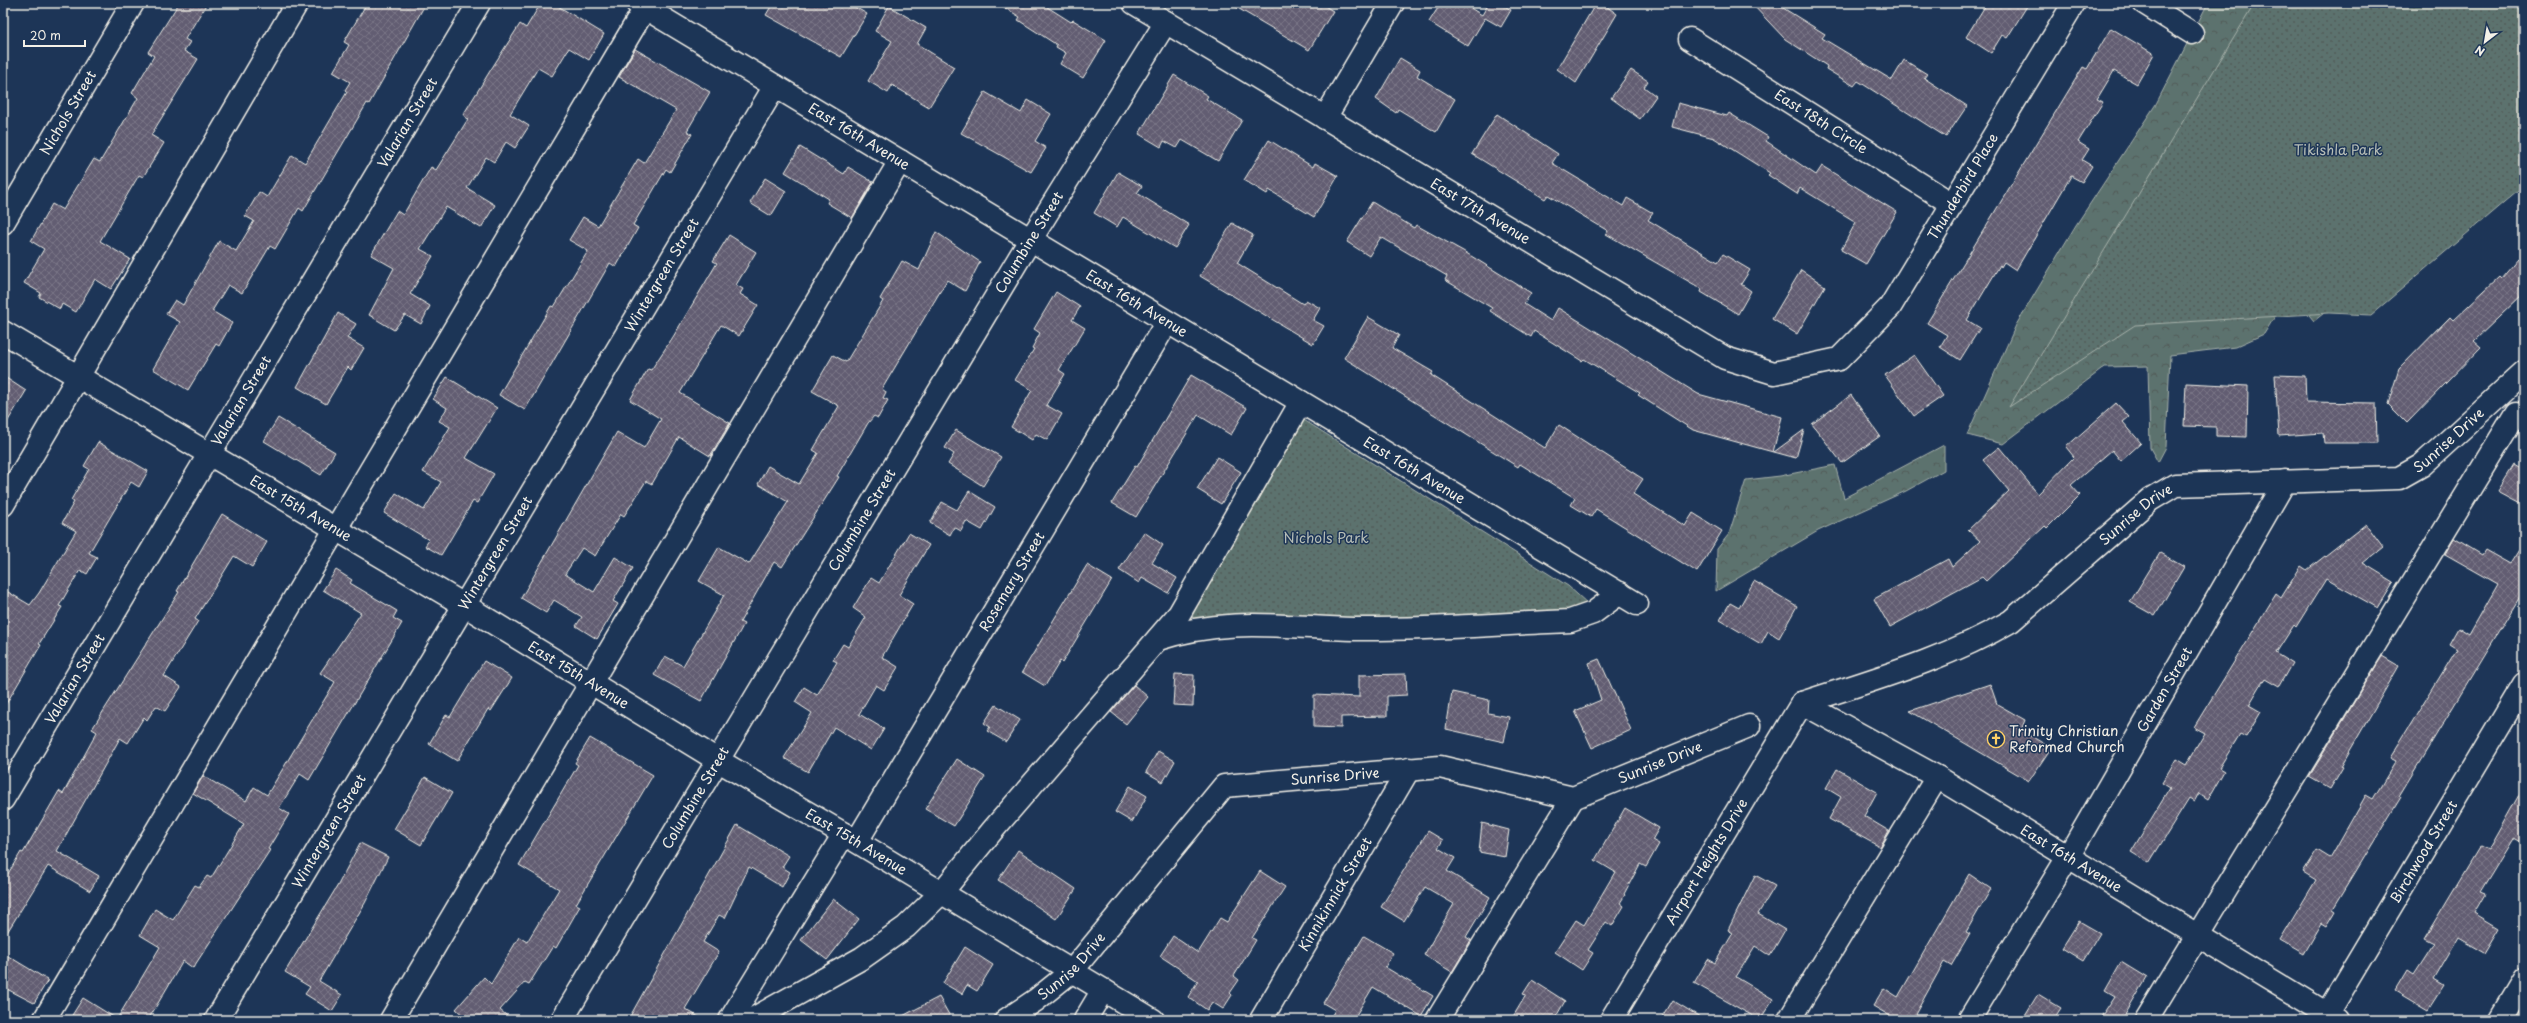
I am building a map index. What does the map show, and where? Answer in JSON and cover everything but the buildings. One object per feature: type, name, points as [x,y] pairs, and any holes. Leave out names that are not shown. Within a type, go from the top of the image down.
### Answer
[{"type":"street","name":"Nichols Street","points":[[3,223],[133,3]]},
{"type":"street","points":[[3,505],[298,3]]},
{"type":"street","name":"Valarian Street","points":[[3,799],[208,452],[479,3]]},
{"type":"street","name":"East 17th Avenue","points":[[1134,3],[1725,358],[1774,373],[1839,359]]},
{"type":"street","points":[[1325,118],[1393,3]]},
{"type":"street","name":"Thunderbird Place","points":[[1839,359],[1890,306],[2074,3]]},
{"type":"street","points":[[2144,3],[2192,33]]},
{"type":"street","points":[[44,1020],[336,528],[641,5]]},
{"type":"street","name":"East 16th Avenue","points":[[641,5],[1628,598],[1570,621],[1353,629],[1234,624],[1184,631],[1158,639]]},
{"type":"street","name":"Columbine Street","points":[[562,1020],[719,761],[1030,240],[1166,22]]},
{"type":"street","name":"East 18th Circle","points":[[1690,39],[1952,204]]},
{"type":"street","name":"Wintergreen Street","points":[[216,1020],[775,86]]},
{"type":"street","points":[[391,1020],[900,161]]},
{"type":"street","name":"Rosemary Street","points":[[730,1020],[850,838],[1167,322]]},
{"type":"street","name":"East 15th Avenue","points":[[3,332],[336,528],[719,761],[942,892],[1153,1020]]},
{"type":"street","name":"Sunrise Drive","points":[[1802,703],[1930,658],[2000,628],[2011,621],[2150,500],[2175,485],[2399,478],[2422,465],[2524,372]]},
{"type":"street","points":[[2146,1020],[2520,415],[2494,399]]},
{"type":"street","points":[[752,1020],[862,958],[906,927],[942,892],[992,831],[1179,614],[1301,402]]},
{"type":"street","name":"Garden Street","points":[[1969,1020],[2068,857],[2285,481]]},
{"type":"street","name":"Birchwood Street","points":[[2328,1018],[2524,684]]},
{"type":"street","name":"East 16th Avenue","points":[[1802,703],[1937,777],[2198,935],[2328,1018]]},
{"type":"street","name":"Airport Heights Drive","points":[[1612,1020],[1802,703]]},
{"type":"street","name":"Sunrise Drive","points":[[1006,1020],[1036,1000],[1072,971],[1224,786],[1440,767],[1573,798],[1749,726]]},
{"type":"street","name":"Kinnikinnick Street","points":[[1261,1020],[1409,769]]},
{"type":"street","points":[[1789,1020],[1937,777]]},
{"type":"street","points":[[1437,1020],[1573,798]]},
{"type":"street","points":[[2500,1020],[2524,980]]},
{"type":"street","points":[[1085,1020],[1103,990]]},
{"type":"green space","name":"Tikishla Park","points":[[2208,3],[2524,3],[2343,298],[2314,321],[2290,292],[2264,334],[2235,347],[2170,355],[2166,447],[2158,462],[2150,448],[2148,366],[2105,367],[2003,444],[1967,435],[2016,325],[2076,225],[2156,104]]},
{"type":"green space","name":"Tikishla Park","points":[[2255,3],[2524,3],[2524,185],[2371,315],[2329,313],[2135,325],[2009,407]]},
{"type":"green space","name":"Nichols Park","points":[[1299,417],[1568,586],[1587,603],[1565,619],[1195,624],[1188,603]]},
{"type":"green space","points":[[1944,445],[1944,470],[1906,491],[1818,531],[1716,591],[1717,549],[1729,534],[1746,480],[1780,476],[1835,465],[1844,498]]},
{"type":"place","name":"Trinity Christian Reformed Church","points":[[1996,739]]}]
